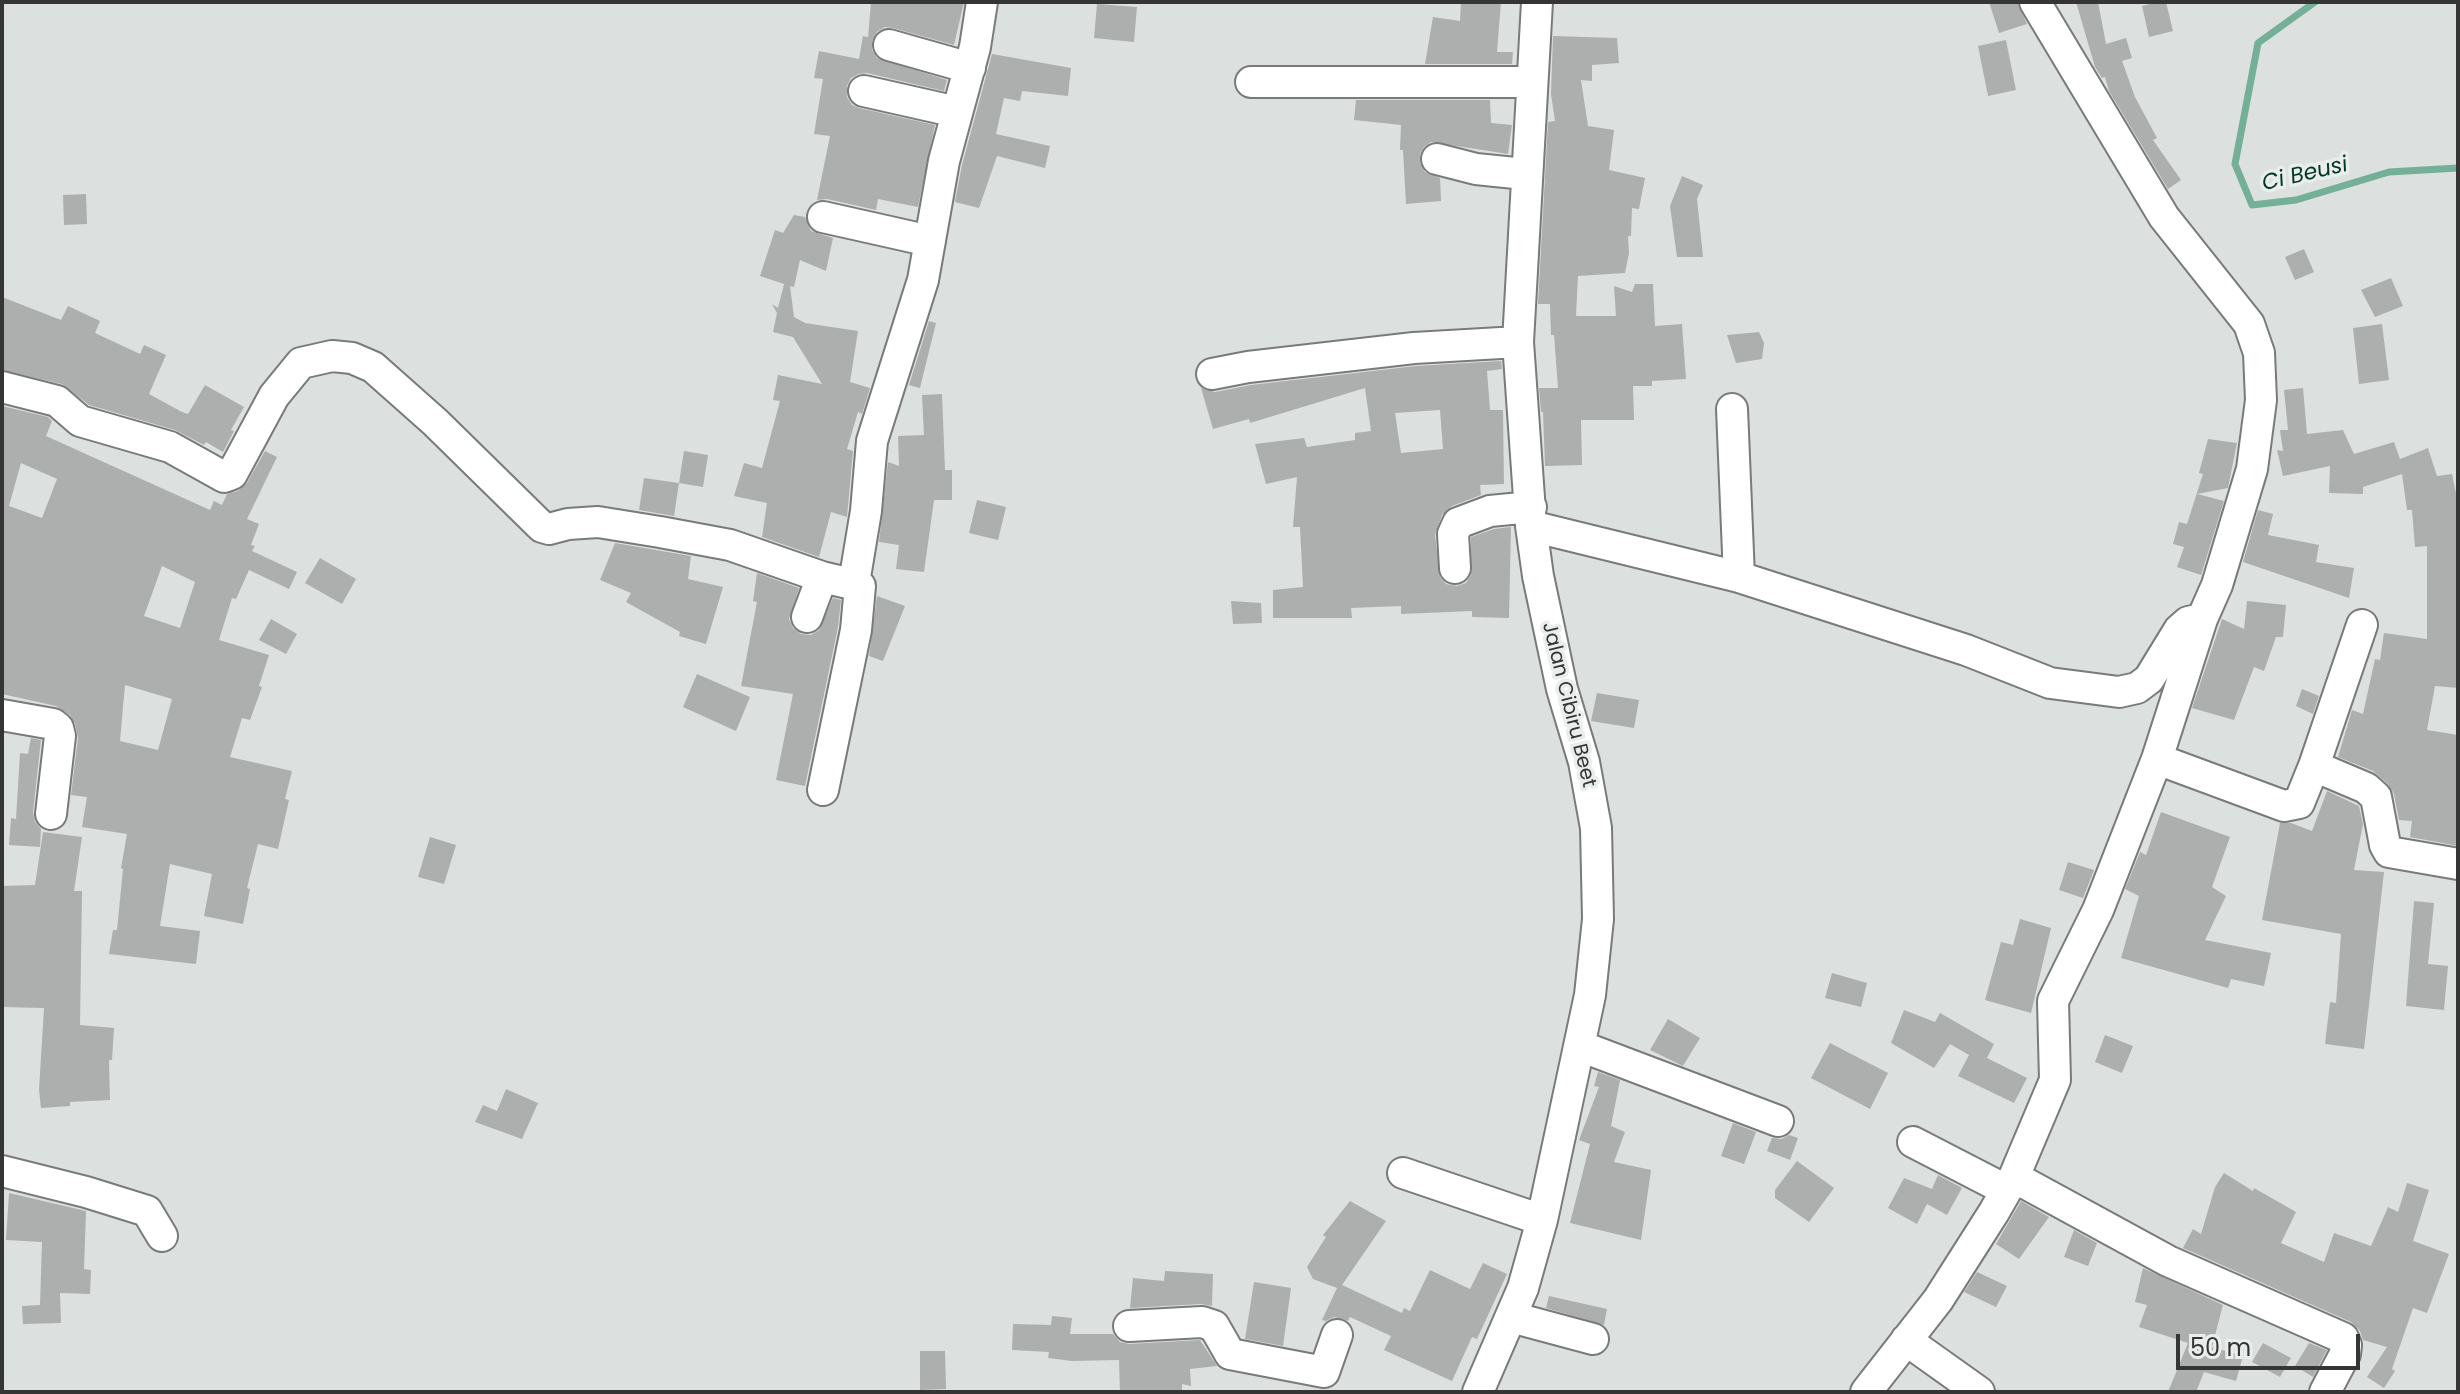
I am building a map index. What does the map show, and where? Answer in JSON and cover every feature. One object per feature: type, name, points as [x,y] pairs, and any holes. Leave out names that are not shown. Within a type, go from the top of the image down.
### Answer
[{"type":"street","points":[[807,617],[837,581],[856,571],[866,511],[872,441],[923,280],[944,161],[970,68],[982,2]]},
{"type":"street","name":"Jalan Cibiru Beet","points":[[1478,1392],[1523,1288],[1542,1220],[1590,995],[1598,919],[1596,828],[1584,762],[1562,689],[1541,590],[1531,517],[1518,342],[1537,2]]},
{"type":"street","points":[[1866,1392],[1938,1300],[2010,1183],[2055,1080],[2053,1001],[2098,910],[2157,759],[2202,619],[2217,585],[2252,469],[2261,400],[2259,353],[2249,324],[2164,217],[2035,2]]},
{"type":"street","points":[[889,45],[970,68]]},
{"type":"street","points":[[1251,82],[1532,82]]},
{"type":"street","points":[[864,91],[957,112]]},
{"type":"street","points":[[1437,159],[1476,169],[1525,174]]},
{"type":"street","points":[[823,217],[930,241]]},
{"type":"street","points":[[1212,374],[1414,348],[1518,342]]},
{"type":"street","points":[[2,387],[57,401],[80,421],[170,447],[224,477],[232,474],[274,396],[301,363],[332,356],[352,358],[373,367],[435,422],[542,527],[549,529],[598,522],[660,532],[730,545],[860,586],[861,595],[823,790]]},
{"type":"street","points":[[1732,409],[1739,577]]},
{"type":"street","points":[[1455,568],[1453,534],[1458,523],[1490,511],[1531,517],[1739,577],[1966,650],[2050,683],[2119,692],[2137,688],[2149,679],[2179,630],[2188,622],[2202,619]]},
{"type":"street","points":[[2157,759],[2284,806],[2299,803],[2362,625]]},
{"type":"street","points":[[2,715],[53,724],[58,728],[60,736],[51,814]]},
{"type":"street","points":[[2314,766],[2366,788],[2376,797],[2389,852],[2458,864]]},
{"type":"street","points":[[1580,1046],[1778,1121]]},
{"type":"street","points":[[1913,1142],[2010,1183],[2168,1261],[2343,1338],[2345,1354],[2325,1392]]},
{"type":"street","points":[[2,1171],[147,1211],[162,1236]]},
{"type":"street","points":[[1403,1173],[1542,1220]]},
{"type":"street","points":[[1511,1317],[1593,1339]]},
{"type":"street","points":[[1129,1326],[1202,1322],[1214,1326],[1230,1354],[1321,1382],[1337,1335]]},
{"type":"street","points":[[1906,1340],[1979,1392]]},
{"type":"building","points":[[871,2],[964,2],[954,45],[885,27],[877,32],[872,41],[872,50],[877,58],[947,80],[944,91],[867,73],[851,78],[847,86],[847,97],[852,105],[935,125],[918,207],[878,199],[876,210],[827,199],[817,200],[830,136],[814,134],[823,79],[814,78],[819,51],[859,59],[863,36],[868,37]]},
{"type":"building","points":[[1461,2],[1501,2],[1497,52],[1513,52],[1512,64],[1425,64],[1433,17],[1460,21]]},
{"type":"building","points":[[1989,2],[2017,2],[2027,24],[1999,33]]},
{"type":"building","points":[[2076,2],[2098,2],[2106,44],[2126,38],[2132,58],[2122,61],[2135,97],[2157,138],[2153,140],[2181,180],[2168,189],[2109,91],[2105,77],[2102,78],[2095,67]]},
{"type":"building","points":[[2166,2],[2173,31],[2149,37],[2142,6]]},
{"type":"building","points":[[1097,4],[1137,7],[1134,42],[1094,38]]},
{"type":"building","points":[[1553,36],[1617,38],[1619,63],[1592,65],[1592,81],[1581,80],[1588,126],[1614,130],[1609,170],[1645,178],[1639,209],[1632,208],[1625,273],[1578,276],[1576,316],[1616,316],[1614,286],[1632,292],[1635,284],[1653,284],[1655,326],[1682,324],[1686,379],[1652,381],[1652,386],[1633,386],[1634,420],[1581,420],[1582,465],[1545,466],[1539,388],[1558,388],[1550,304],[1538,304],[1548,122],[1555,121],[1551,94]]},
{"type":"building","points":[[2006,40],[2016,90],[1988,96],[1978,46]]},
{"type":"building","points":[[992,54],[1071,68],[1068,96],[1022,91],[1020,101],[1004,98],[996,134],[1050,146],[1045,168],[997,156],[979,208],[955,202]]},
{"type":"building","points":[[1356,100],[1490,100],[1491,123],[1512,125],[1508,154],[1431,142],[1420,154],[1420,163],[1425,172],[1440,178],[1441,201],[1406,204],[1403,150],[1400,150],[1401,125],[1354,120]]},
{"type":"building","points":[[1682,176],[1703,185],[1697,199],[1703,257],[1677,257],[1670,206]]},
{"type":"building","points":[[86,194],[87,224],[64,225],[63,195]]},
{"type":"building","points":[[794,215],[805,217],[811,231],[833,238],[826,271],[800,260],[794,287],[790,286],[794,317],[805,323],[858,331],[850,382],[870,388],[862,414],[858,412],[847,449],[853,451],[847,517],[831,512],[819,557],[762,537],[767,503],[734,496],[744,463],[762,468],[780,401],[773,400],[778,375],[822,384],[793,337],[773,332],[777,313],[772,304],[778,308],[784,284],[760,276],[775,230],[783,233]]},
{"type":"building","points":[[2304,249],[2314,272],[2295,280],[2285,257]]},
{"type":"building","points":[[2391,278],[2403,306],[2375,317],[2361,290]]},
{"type":"building","points":[[2,297],[61,320],[68,306],[100,321],[95,333],[140,354],[144,345],[166,355],[149,394],[182,412],[188,414],[205,385],[244,407],[223,452],[175,430],[89,405],[62,384],[2,370]]},
{"type":"building","points":[[929,321],[936,323],[920,388],[909,385]]},
{"type":"building","points":[[2382,324],[2389,380],[2359,384],[2353,328]]},
{"type":"building","points":[[1759,332],[1764,343],[1762,359],[1736,363],[1727,335]]},
{"type":"building","points":[[1501,361],[1502,369],[1487,371],[1490,410],[1503,410],[1504,484],[1480,485],[1481,495],[1452,506],[1442,515],[1435,535],[1440,577],[1446,584],[1457,586],[1466,583],[1471,575],[1471,537],[1511,527],[1509,618],[1472,617],[1472,611],[1401,614],[1401,606],[1351,608],[1352,618],[1273,618],[1273,590],[1303,587],[1300,527],[1293,527],[1297,477],[1266,484],[1255,444],[1304,438],[1307,447],[1355,440],[1355,433],[1371,431],[1365,388],[1250,423],[1249,419],[1213,429],[1201,388],[1215,392],[1416,366]],"holes":[[[1440,410],[1443,449],[1401,453],[1395,413]]]},
{"type":"building","points":[[2303,388],[2307,434],[2343,430],[2354,454],[2394,442],[2400,459],[2428,448],[2437,476],[2452,474],[2458,503],[2458,688],[2435,686],[2427,730],[2458,735],[2458,846],[2410,837],[2412,821],[2399,820],[2394,794],[2388,784],[2373,771],[2338,757],[2352,710],[2363,714],[2375,659],[2380,660],[2384,633],[2427,639],[2427,546],[2415,547],[2412,510],[2407,510],[2402,474],[2363,487],[2363,494],[2329,493],[2330,466],[2283,476],[2277,450],[2283,451],[2280,430],[2288,430],[2284,390]]},
{"type":"building","points":[[942,394],[945,470],[952,470],[952,500],[934,500],[924,572],[896,569],[899,545],[879,542],[888,462],[899,466],[898,436],[924,435],[922,395]]},
{"type":"building","points":[[2,406],[48,417],[52,421],[46,436],[210,510],[214,501],[222,505],[227,494],[238,491],[247,483],[265,451],[277,457],[247,519],[259,524],[251,545],[255,546],[252,551],[297,572],[289,589],[249,570],[236,599],[232,598],[219,640],[269,655],[250,720],[242,718],[230,757],[292,771],[285,799],[289,800],[278,849],[258,844],[247,888],[250,889],[243,924],[204,916],[212,874],[170,864],[160,926],[200,931],[196,964],[109,954],[113,930],[117,930],[121,868],[127,834],[82,827],[87,797],[71,795],[78,738],[70,715],[56,706],[2,694]],"holes":[[[21,463],[57,479],[42,518],[9,506]],[[162,566],[195,582],[180,628],[144,616]],[[125,685],[172,699],[158,750],[120,741]]]},
{"type":"building","points":[[2208,439],[2237,443],[2228,488],[2197,494],[2224,501],[2201,575],[2177,567],[2184,547],[2173,544],[2179,522],[2187,524],[2203,474],[2199,473]]},
{"type":"building","points":[[684,451],[708,455],[703,487],[679,483]]},
{"type":"building","points":[[644,478],[679,483],[674,516],[639,510]]},
{"type":"building","points":[[977,500],[1006,507],[998,540],[969,533]]},
{"type":"building","points":[[2258,510],[2273,514],[2268,535],[2319,545],[2316,562],[2354,568],[2349,598],[2243,562]]},
{"type":"building","points":[[615,543],[691,556],[688,579],[723,587],[706,644],[679,636],[680,632],[626,602],[631,593],[600,580]]},
{"type":"building","points":[[320,558],[356,579],[342,604],[305,583]]},
{"type":"building","points":[[757,573],[799,588],[789,619],[793,628],[801,634],[811,635],[819,630],[833,598],[841,600],[805,786],[776,780],[793,694],[741,686],[757,602],[753,601]]},
{"type":"building","points":[[877,596],[905,606],[883,661],[869,656]]},
{"type":"building","points":[[1231,601],[1261,603],[1262,623],[1233,624]]},
{"type":"building","points":[[2247,601],[2286,605],[2283,637],[2276,637],[2264,671],[2254,667],[2234,720],[2192,708],[2222,619],[2244,629]]},
{"type":"building","points":[[271,619],[297,634],[286,654],[259,640]]},
{"type":"building","points":[[697,674],[750,697],[736,731],[683,707]]},
{"type":"building","points":[[2302,689],[2319,696],[2313,714],[2296,706]]},
{"type":"building","points":[[1597,693],[1639,700],[1634,728],[1591,721]]},
{"type":"building","points":[[31,738],[41,740],[33,812],[35,822],[41,829],[40,847],[9,845],[11,818],[16,819],[20,753],[28,754]]},
{"type":"building","points":[[2327,791],[2359,806],[2363,824],[2354,870],[2384,872],[2364,1049],[2325,1044],[2330,1002],[2336,1003],[2341,934],[2262,920],[2280,823],[2291,823],[2312,831]]},
{"type":"building","points":[[2161,812],[2230,837],[2212,887],[2226,896],[2205,940],[2271,953],[2264,986],[2231,979],[2228,988],[2121,958],[2139,896],[2125,889],[2140,852],[2146,855]]},
{"type":"building","points":[[43,832],[82,837],[74,891],[82,891],[80,1025],[114,1028],[112,1060],[109,1060],[110,1100],[70,1102],[70,1106],[41,1108],[39,1090],[44,1008],[2,1007],[2,886],[35,885]]},
{"type":"building","points":[[430,837],[456,845],[444,884],[418,877]]},
{"type":"building","points":[[2068,862],[2094,870],[2083,898],[2059,890]]},
{"type":"building","points":[[2414,901],[2434,903],[2428,964],[2448,966],[2444,1010],[2406,1006]]},
{"type":"building","points":[[2020,919],[2051,928],[2031,1013],[1985,1000],[2001,942],[2013,945]]},
{"type":"building","points":[[1832,973],[1867,983],[1861,1007],[1825,998]]},
{"type":"building","points":[[1904,1010],[1935,1022],[1940,1013],[1994,1044],[1987,1058],[2027,1078],[2014,1103],[1958,1076],[1969,1055],[1950,1044],[1934,1068],[1891,1043]]},
{"type":"building","points":[[1668,1019],[1700,1038],[1683,1066],[1650,1050]]},
{"type":"building","points":[[2105,1035],[2133,1046],[2122,1073],[2095,1062]]},
{"type":"building","points":[[1830,1043],[1888,1073],[1870,1109],[1811,1078]]},
{"type":"building","points":[[1598,1072],[1620,1080],[1611,1126],[1625,1132],[1614,1162],[1651,1170],[1641,1240],[1570,1223],[1590,1144],[1579,1140],[1599,1087],[1594,1086]]},
{"type":"building","points":[[506,1089],[538,1103],[522,1139],[475,1122],[483,1105],[497,1111]]},
{"type":"building","points":[[1733,1123],[1756,1132],[1744,1164],[1721,1156]]},
{"type":"building","points":[[1789,1135],[1798,1138],[1790,1160],[1767,1151],[1772,1138],[1782,1139]]},
{"type":"building","points":[[1797,1161],[1834,1188],[1809,1222],[1775,1198],[1775,1190]]},
{"type":"building","points":[[2224,1173],[2296,1212],[2281,1243],[2324,1262],[2334,1233],[2371,1246],[2388,1207],[2398,1212],[2407,1183],[2429,1190],[2413,1241],[2449,1254],[2427,1313],[2413,1308],[2392,1369],[2395,1371],[2384,1388],[2367,1377],[2387,1347],[2363,1340],[2360,1331],[2351,1322],[2183,1248],[2193,1229],[2201,1234],[2215,1187]]},
{"type":"building","points":[[1938,1175],[1962,1188],[1947,1215],[1927,1204],[1917,1224],[1888,1208],[1904,1178],[1932,1189]]},
{"type":"building","points":[[9,1193],[86,1211],[84,1269],[91,1270],[90,1294],[60,1293],[61,1323],[23,1324],[22,1306],[40,1305],[42,1242],[6,1240]]},
{"type":"building","points":[[1350,1201],[1386,1221],[1342,1285],[1402,1313],[1404,1308],[1410,1311],[1430,1270],[1470,1289],[1483,1263],[1507,1274],[1477,1339],[1472,1337],[1452,1381],[1384,1350],[1391,1336],[1350,1317],[1348,1321],[1334,1317],[1322,1320],[1337,1288],[1313,1279],[1307,1267],[1326,1237],[1323,1235]]},
{"type":"building","points":[[2021,1201],[2049,1217],[2019,1259],[1996,1244]]},
{"type":"building","points":[[2074,1230],[2097,1243],[2088,1266],[2064,1257]]},
{"type":"building","points":[[2143,1268],[2223,1305],[2212,1347],[2243,1356],[2236,1381],[2204,1372],[2196,1392],[2168,1392],[2188,1343],[2139,1327],[2147,1305],[2135,1302]]},
{"type":"building","points":[[1165,1271],[1213,1274],[1212,1306],[1130,1308],[1133,1278],[1164,1281]]},
{"type":"building","points":[[1977,1272],[2007,1286],[1996,1307],[1964,1292]]},
{"type":"building","points":[[1254,1282],[1291,1288],[1283,1346],[1245,1339]]},
{"type":"building","points":[[1549,1296],[1607,1309],[1604,1325],[1546,1308]]},
{"type":"building","points":[[1052,1316],[1072,1318],[1070,1334],[1113,1334],[1120,1342],[1129,1344],[1200,1340],[1217,1366],[1190,1369],[1191,1386],[1182,1384],[1182,1392],[1120,1392],[1119,1360],[1072,1361],[1048,1358],[1049,1352],[1012,1350],[1013,1324],[1051,1325]]},
{"type":"building","points":[[2263,1343],[2291,1358],[2280,1377],[2252,1362]]},
{"type":"building","points":[[2309,1343],[2327,1350],[2313,1377],[2295,1366]]},
{"type":"building","points":[[920,1351],[945,1351],[946,1389],[920,1390]]},
{"type":"waterway","name":"Ci Beusi","points":[[2315,2],[2258,43],[2235,164],[2252,205],[2296,200],[2389,172],[2458,168]]}]
